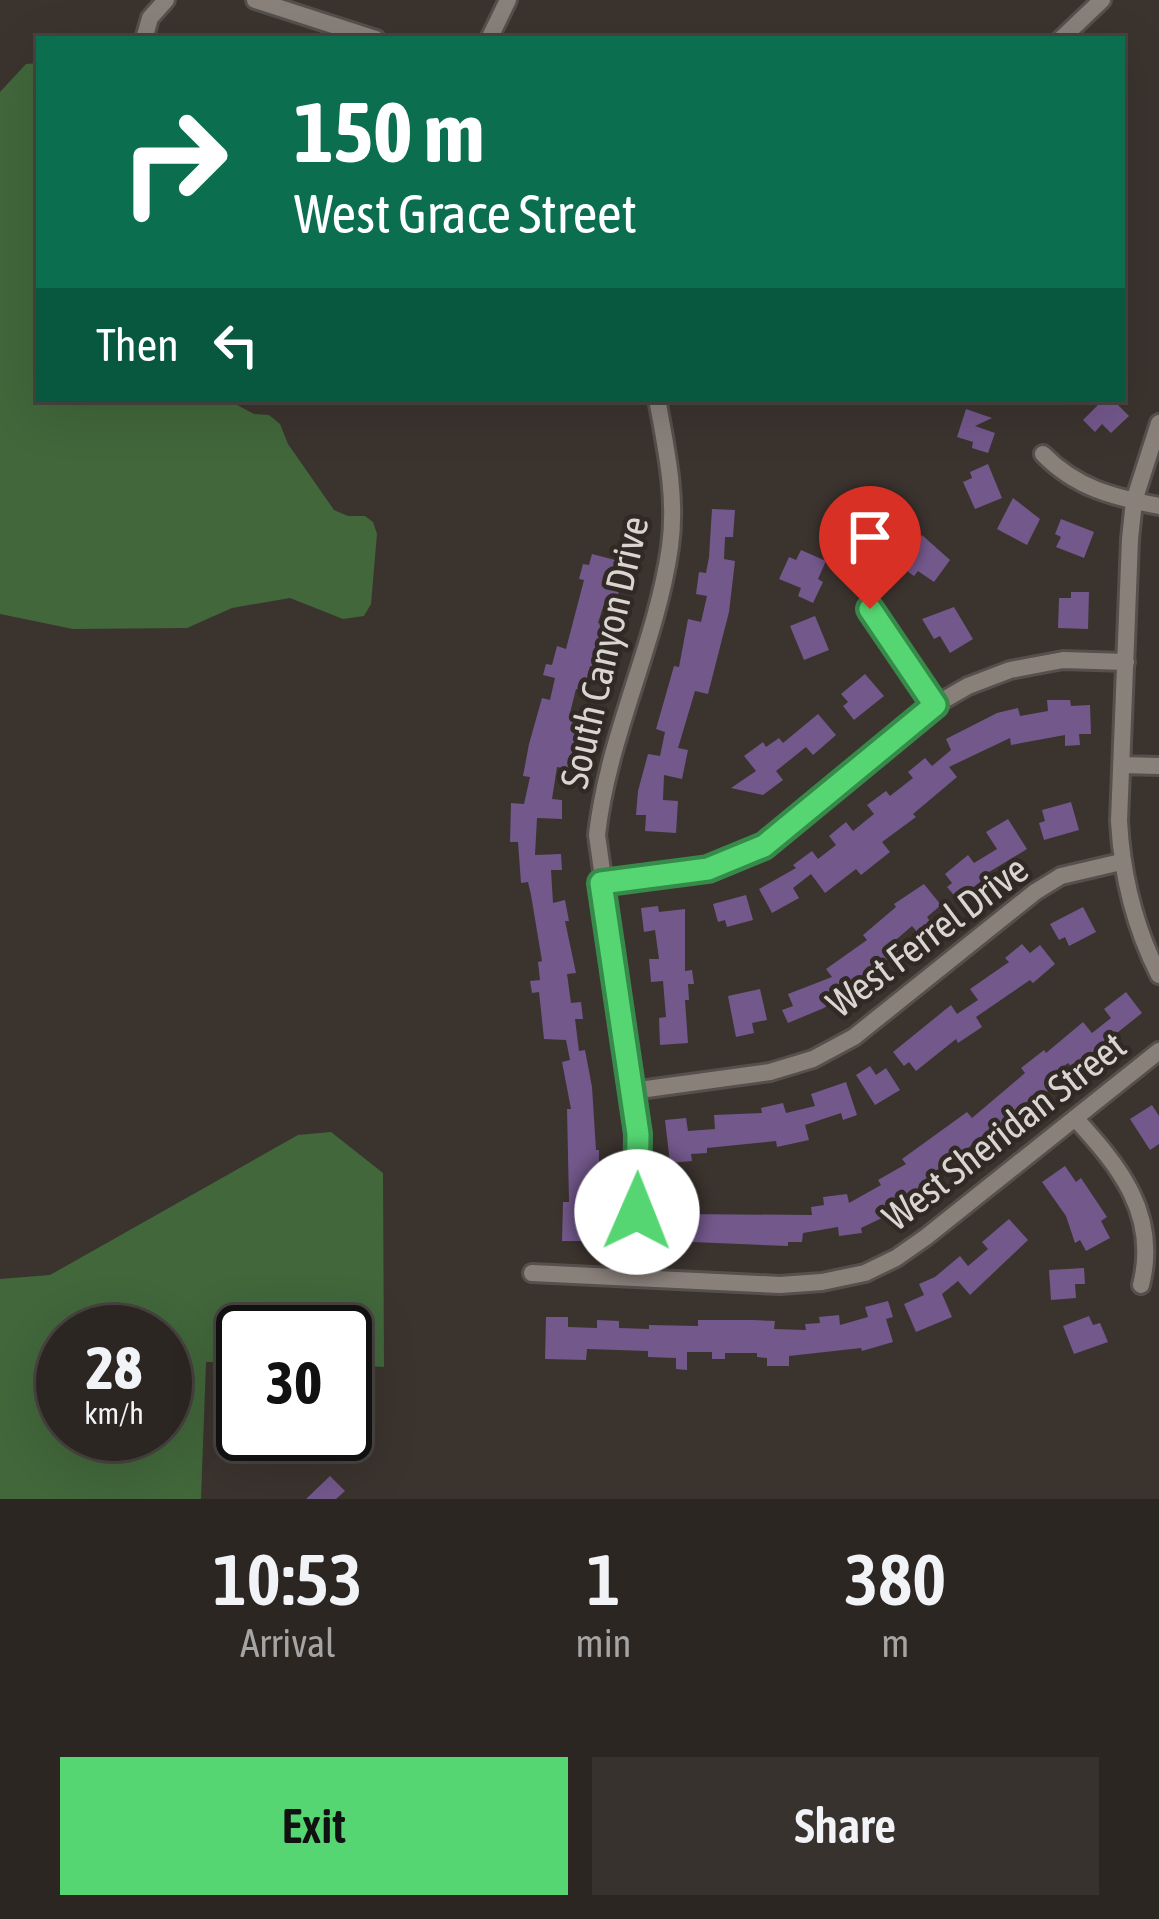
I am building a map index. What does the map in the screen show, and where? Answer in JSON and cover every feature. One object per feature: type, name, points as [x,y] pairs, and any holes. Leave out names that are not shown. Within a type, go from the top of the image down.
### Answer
[{"type":"street","points":[[255,0],[367,36]]},
{"type":"street","points":[[490,36],[508,0]]},
{"type":"street","points":[[1064,36],[1102,0]]},
{"type":"street","points":[[146,36],[163,2]]},
{"type":"street","name":"South Canyon Drive","points":[[634,1278],[639,1180],[632,1091],[597,835],[602,792],[670,544],[670,474],[658,402]]},
{"type":"street","points":[[1159,423],[1134,501],[1121,862],[1132,910],[1159,975]]},
{"type":"street","points":[[1043,454],[1063,475],[1095,491],[1159,506]]},
{"type":"street","points":[[870,609],[935,705]]},
{"type":"street","points":[[601,883],[708,869],[764,846],[935,705],[968,686],[1010,670],[1063,661],[1126,662]]},
{"type":"street","points":[[1122,765],[1159,766]]},
{"type":"street","name":"West Ferrel Drive","points":[[632,1091],[770,1072],[813,1059],[854,1037],[1035,892],[1061,876],[1121,862]]},
{"type":"street","name":"West Sheridan Street","points":[[532,1274],[780,1285],[865,1273],[926,1237],[1159,1051]]},
{"type":"street","points":[[1075,1118],[1126,1174],[1143,1201],[1153,1233],[1151,1263],[1141,1285]]},
{"type":"green space","points":[[36,63],[36,402],[232,402],[254,414],[269,415],[280,424],[288,444],[334,510],[373,522],[377,534],[371,604],[364,616],[343,619],[290,598],[232,608],[187,628],[73,629],[0,614],[0,92],[26,64]]},
{"type":"green space","points":[[331,1132],[383,1173],[384,1367],[372,1366],[372,1305],[216,1305],[216,1362],[206,1362],[201,1499],[0,1499],[0,1279],[50,1275],[298,1135]]},
{"type":"building","points":[[1101,402],[1115,402],[1129,416],[1111,433],[1102,424],[1095,432],[1083,420]]},
{"type":"building","points":[[966,409],[992,418],[975,426],[995,433],[988,453],[957,437]]},
{"type":"building","points":[[988,464],[1002,498],[975,509],[963,482],[972,478],[970,472]]},
{"type":"building","points":[[1013,498],[1040,519],[1027,545],[997,529]]},
{"type":"building","points":[[712,509],[735,510],[733,537],[725,537],[724,559],[735,561],[729,612],[708,694],[695,691],[678,748],[688,750],[682,779],[664,775],[663,800],[678,801],[676,833],[645,831],[646,815],[636,815],[638,791],[648,754],[660,756],[665,732],[656,729],[674,666],[679,667],[688,619],[701,622],[707,596],[696,594],[699,572],[706,573]]},
{"type":"building","points":[[1061,519],[1094,532],[1084,558],[1056,547]]},
{"type":"building","points":[[881,527],[882,554],[843,555],[842,540],[854,540],[853,528]]},
{"type":"building","points":[[922,535],[950,560],[934,582],[900,566]]},
{"type":"building","points":[[801,550],[826,561],[813,603],[798,596],[801,588],[779,579],[789,557],[796,560]]},
{"type":"building","points":[[592,554],[619,561],[615,580],[621,581],[616,604],[605,601],[598,623],[608,626],[597,668],[590,666],[584,691],[576,689],[569,717],[582,721],[569,769],[557,767],[552,799],[562,800],[562,819],[537,818],[535,855],[561,854],[562,870],[551,870],[553,903],[565,900],[569,921],[565,921],[576,973],[567,974],[571,1003],[581,1002],[583,1019],[575,1019],[579,1051],[585,1050],[592,1087],[599,1150],[599,1226],[589,1226],[589,1241],[562,1241],[563,1202],[569,1202],[567,1109],[571,1109],[562,1062],[570,1060],[566,1040],[544,1039],[539,992],[532,993],[530,981],[540,980],[538,962],[542,961],[528,882],[521,883],[518,842],[510,842],[511,803],[524,804],[530,777],[523,776],[529,744],[542,698],[550,700],[555,678],[543,675],[546,664],[552,665],[557,646],[566,649],[584,580],[579,579],[583,564],[589,565]]},
{"type":"building","points":[[1071,592],[1089,592],[1088,629],[1058,628],[1059,598],[1071,598]]},
{"type":"building","points":[[954,607],[973,639],[950,653],[922,619]]},
{"type":"building","points":[[815,616],[829,650],[804,660],[790,626]]},
{"type":"building","points":[[865,674],[884,696],[854,720],[841,694]]},
{"type":"building","points":[[1047,700],[1090,705],[1091,734],[1079,734],[1080,745],[1065,746],[1065,735],[1011,745],[1010,738],[949,767],[957,777],[882,842],[890,852],[861,875],[856,869],[825,893],[811,874],[793,888],[799,898],[772,913],[759,889],[796,868],[793,865],[812,851],[818,859],[836,845],[829,836],[846,822],[853,831],[874,814],[867,805],[886,791],[890,796],[913,778],[908,772],[925,758],[932,766],[951,750],[946,739],[997,713],[1018,708],[1020,716],[1048,711]]},
{"type":"building","points":[[818,714],[836,735],[813,755],[806,747],[776,771],[783,780],[763,795],[731,788],[756,771],[744,756],[763,742],[766,747],[779,738],[783,743]]},
{"type":"building","points":[[1071,802],[1079,830],[1044,840],[1039,823],[1045,821],[1042,810]]},
{"type":"building","points":[[1008,819],[1027,849],[984,875],[958,900],[947,887],[952,883],[945,874],[968,855],[974,863],[997,849],[986,832]]},
{"type":"building","points":[[924,884],[941,905],[927,917],[931,923],[919,934],[912,926],[891,944],[898,952],[824,1008],[788,1023],[782,1010],[793,1006],[788,994],[832,977],[826,969],[867,940],[863,935],[894,904]]},
{"type":"building","points":[[746,895],[753,920],[727,927],[725,920],[718,922],[713,904]]},
{"type":"building","points":[[658,906],[659,912],[685,909],[685,971],[692,970],[694,984],[688,984],[689,1000],[685,1000],[688,1043],[660,1045],[659,1018],[666,1017],[663,981],[651,982],[649,959],[659,959],[655,930],[644,932],[641,908]]},
{"type":"building","points":[[1083,907],[1096,932],[1069,946],[1065,937],[1059,940],[1050,924]]},
{"type":"building","points":[[1022,944],[1030,953],[1040,945],[1055,964],[976,1017],[982,1027],[958,1043],[956,1039],[916,1071],[909,1062],[904,1066],[893,1052],[951,1005],[957,1014],[978,1000],[970,989],[1009,962],[1005,958]]},
{"type":"building","points":[[760,989],[767,1020],[752,1023],[754,1033],[736,1037],[728,996]]},
{"type":"building","points":[[1126,992],[1142,1013],[1073,1068],[1068,1063],[1050,1077],[1056,1085],[999,1130],[995,1125],[968,1148],[972,1152],[961,1161],[956,1156],[934,1172],[939,1179],[907,1206],[861,1228],[862,1233],[839,1236],[838,1227],[803,1233],[802,1242],[788,1242],[788,1246],[668,1241],[668,1225],[680,1226],[680,1214],[812,1215],[811,1207],[824,1205],[823,1197],[847,1194],[849,1203],[881,1185],[878,1180],[906,1164],[902,1159],[967,1112],[972,1118],[1025,1073],[1021,1068],[1083,1022],[1092,1033],[1111,1018],[1104,1009]]},
{"type":"building","points":[[870,1066],[876,1075],[886,1068],[900,1090],[875,1105],[856,1075]]},
{"type":"building","points":[[846,1082],[857,1115],[843,1120],[841,1113],[805,1125],[809,1140],[777,1147],[776,1141],[707,1148],[707,1153],[691,1154],[692,1161],[670,1163],[665,1120],[686,1118],[688,1131],[715,1129],[714,1115],[762,1113],[761,1108],[783,1103],[786,1113],[815,1106],[811,1094]]},
{"type":"building","points":[[1152,1105],[1159,1116],[1159,1144],[1150,1150],[1130,1119]]},
{"type":"building","points":[[1065,1166],[1076,1182],[1081,1178],[1107,1217],[1101,1221],[1110,1238],[1086,1251],[1080,1240],[1075,1243],[1066,1216],[1042,1182]]},
{"type":"building","points":[[1009,1219],[1028,1240],[970,1295],[958,1281],[942,1294],[952,1317],[916,1332],[904,1304],[924,1295],[919,1284],[960,1256],[968,1266],[988,1249],[982,1242]]},
{"type":"building","points":[[1084,1268],[1085,1284],[1075,1284],[1076,1298],[1051,1300],[1049,1270]]},
{"type":"building","points":[[888,1301],[893,1317],[886,1319],[893,1342],[862,1351],[789,1356],[789,1366],[767,1366],[767,1358],[757,1353],[725,1353],[725,1359],[712,1359],[712,1352],[687,1352],[687,1370],[676,1369],[676,1358],[648,1357],[648,1351],[587,1349],[586,1360],[545,1359],[546,1317],[568,1317],[568,1327],[597,1328],[597,1320],[619,1321],[619,1328],[649,1329],[649,1325],[698,1326],[698,1320],[753,1320],[775,1321],[774,1329],[806,1330],[805,1324],[820,1323],[819,1317],[839,1315],[840,1325],[868,1317],[865,1307]]},
{"type":"building","points":[[1089,1316],[1093,1325],[1100,1323],[1108,1342],[1074,1354],[1063,1326]]},
{"type":"building","points":[[330,1476],[345,1491],[336,1499],[306,1499]]},
{"type":"route","points":[[637,1212],[638,1134],[601,883],[734,862],[764,846],[935,705],[870,609]]}]
